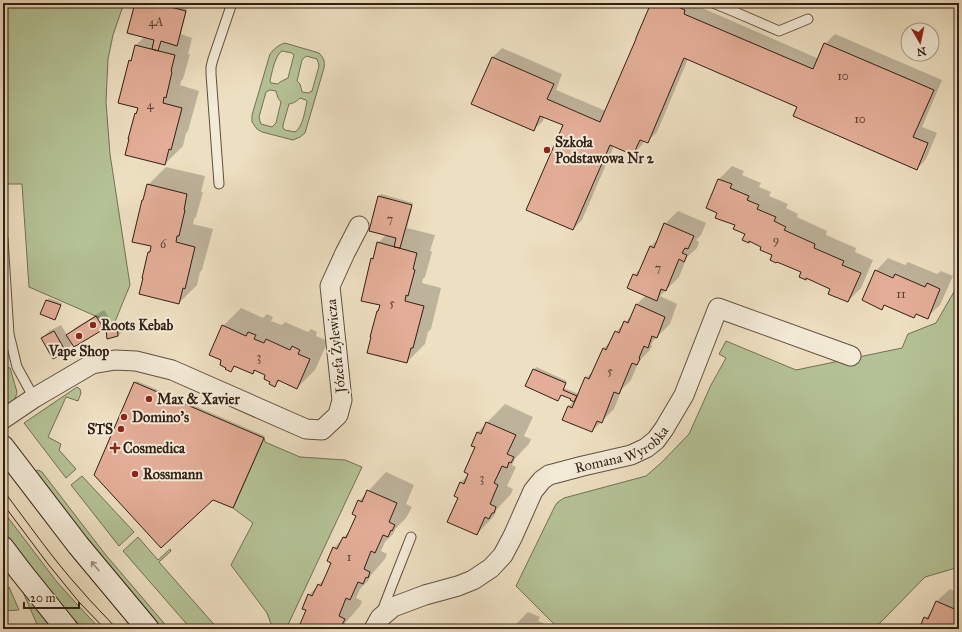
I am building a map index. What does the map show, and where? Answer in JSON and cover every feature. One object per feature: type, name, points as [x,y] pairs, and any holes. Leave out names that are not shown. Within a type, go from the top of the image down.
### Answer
[{"type":"main road","points":[[3,447],[78,545],[148,629]]},
{"type":"main road","points":[[3,548],[67,629]]},
{"type":"street","name":"Józefa Żylewicza","points":[[3,419],[34,398],[92,364],[115,360],[136,361],[172,370],[306,429],[322,430],[338,415],[342,400],[330,286],[359,226]]},
{"type":"street","name":"Romana Wyrobka","points":[[377,624],[393,607],[425,595],[474,580],[491,568],[503,556],[533,491],[537,485],[549,475],[632,455],[646,448],[656,440],[684,395],[718,308],[851,356]]},
{"type":"lane","points":[[219,184],[211,74],[213,59],[232,3]]},
{"type":"lane","points":[[713,3],[779,31],[808,19]]},
{"type":"lane","points":[[733,3],[735,12]]},
{"type":"lane","points":[[3,239],[9,334],[17,367],[34,398]]},
{"type":"lane","points":[[377,624],[411,538]]},
{"type":"green space","points":[[3,3],[124,3],[113,35],[108,59],[106,102],[110,154],[130,285],[114,324],[29,287],[22,184],[3,184]]},
{"type":"green space","points":[[285,43],[319,53],[324,62],[324,68],[305,133],[293,140],[262,132],[257,129],[252,122],[252,115],[270,54],[276,47]],"holes":[[[282,51],[292,53],[294,55],[288,78],[278,84],[271,83],[270,81],[273,69],[277,56]],[[306,56],[317,59],[319,66],[312,91],[308,93],[302,92],[300,84],[297,81],[302,60]],[[270,90],[276,91],[281,102],[276,123],[272,127],[261,124],[259,117],[266,92]],[[300,98],[306,100],[307,102],[302,122],[298,130],[295,132],[285,130],[283,128],[289,104]]]},
{"type":"green space","points":[[959,283],[959,567],[925,577],[880,623],[877,629],[559,629],[516,586],[558,502],[564,498],[646,476],[689,434],[711,385],[726,358],[719,354],[726,341],[796,370],[902,348],[908,334],[936,323]]},
{"type":"green space","points":[[3,366],[10,368],[17,392],[14,401],[9,403],[3,395]]},
{"type":"green space","points":[[77,387],[80,389],[81,393],[78,401],[66,397],[48,437],[61,444],[59,450],[76,469],[66,478],[24,423]]},
{"type":"green space","points":[[264,438],[265,442],[300,457],[345,460],[362,467],[286,629],[273,629],[267,613],[231,565],[253,523],[233,508]]},
{"type":"green space","points":[[38,470],[42,472],[105,554],[169,629],[161,629],[140,606],[34,472]]},
{"type":"green space","points":[[82,476],[134,532],[119,546],[71,485]]},
{"type":"green space","points":[[3,511],[57,582],[100,629],[84,629],[66,612],[3,530]]},
{"type":"green space","points":[[138,537],[158,560],[170,549],[171,551],[159,562],[218,629],[191,629],[123,551]]},
{"type":"green space","points":[[9,587],[19,610],[3,611],[3,593]]},
{"type":"green space","points":[[23,592],[53,629],[39,629]]},
{"type":"building","points":[[135,3],[155,3],[186,11],[177,46],[161,41],[158,51],[152,49],[154,40],[127,33]]},
{"type":"building","points":[[651,3],[657,6],[658,3],[669,3],[685,10],[684,14],[813,69],[824,43],[934,90],[913,137],[928,143],[917,170],[793,116],[797,107],[684,58],[648,143],[640,140],[633,155],[610,145],[573,230],[526,210],[563,125],[540,116],[534,131],[471,104],[492,57],[554,84],[547,99],[600,122]]},
{"type":"building","points":[[135,45],[175,55],[166,98],[164,97],[163,103],[182,108],[171,150],[169,149],[165,165],[125,155],[135,113],[136,114],[138,108],[118,103],[129,60],[131,61]]},
{"type":"building","points":[[718,179],[732,184],[730,188],[749,196],[747,200],[759,205],[757,209],[776,217],[774,221],[786,227],[784,230],[815,244],[814,248],[844,261],[842,265],[861,273],[848,302],[828,294],[830,289],[806,278],[806,280],[799,277],[801,272],[770,260],[772,255],[760,250],[761,247],[749,241],[749,243],[742,240],[745,234],[733,229],[735,225],[715,218],[717,213],[706,208]]},
{"type":"building","points":[[147,184],[187,194],[185,210],[179,236],[177,236],[176,242],[195,247],[185,289],[183,288],[179,304],[139,294],[148,252],[150,252],[151,246],[132,242]]},
{"type":"building","points":[[378,196],[412,205],[400,248],[394,247],[396,238],[369,231]]},
{"type":"building","points":[[664,223],[694,236],[688,249],[685,248],[682,253],[687,255],[684,262],[679,259],[666,291],[661,289],[657,301],[627,288],[633,274],[637,276],[650,246],[654,248]]},
{"type":"building","points":[[377,242],[417,253],[413,269],[415,270],[408,296],[406,295],[405,301],[424,306],[413,348],[411,348],[407,363],[367,353],[377,311],[380,305],[361,301],[371,258],[373,259]]},
{"type":"building","points":[[875,270],[893,278],[895,274],[925,287],[927,283],[940,289],[928,319],[916,314],[914,318],[884,305],[882,310],[862,300]]},
{"type":"building","points":[[46,300],[61,305],[55,320],[40,314]]},
{"type":"building","points":[[636,304],[665,317],[657,338],[652,336],[648,348],[644,346],[637,365],[632,363],[619,394],[614,392],[602,423],[597,421],[592,432],[562,420],[568,406],[572,408],[585,377],[589,379],[603,348],[606,350],[615,331],[619,333],[624,321],[628,323]]},
{"type":"building","points":[[96,316],[104,329],[74,347],[66,335]]},
{"type":"building","points":[[222,325],[246,336],[248,332],[256,335],[254,339],[264,343],[266,339],[290,350],[292,346],[300,350],[298,354],[310,359],[297,389],[278,380],[275,387],[264,379],[265,375],[254,370],[253,374],[234,366],[231,372],[220,365],[221,360],[209,355]]},
{"type":"building","points":[[117,327],[118,336],[107,339],[106,329]]},
{"type":"building","points":[[54,331],[66,352],[53,359],[41,338]]},
{"type":"building","points":[[533,369],[566,383],[563,390],[577,396],[574,402],[570,400],[571,399],[561,395],[558,401],[525,386]]},
{"type":"building","points":[[134,382],[264,438],[233,508],[213,500],[161,548],[94,475]]},
{"type":"building","points":[[486,422],[516,435],[507,454],[514,457],[511,463],[509,462],[507,468],[502,466],[494,483],[498,485],[490,504],[496,507],[494,513],[492,513],[489,519],[485,517],[477,535],[447,522],[458,498],[454,496],[460,482],[464,484],[468,474],[464,472],[475,447],[471,446],[477,432],[481,434]]},
{"type":"building","points":[[367,490],[397,503],[389,522],[395,525],[388,537],[383,535],[375,553],[371,551],[364,569],[370,572],[368,578],[366,577],[363,584],[358,582],[350,600],[346,598],[339,616],[345,619],[339,629],[298,629],[306,610],[302,609],[308,594],[312,596],[318,584],[321,586],[331,563],[327,561],[333,547],[337,549],[343,537],[346,538],[356,516],[352,514],[358,500],[362,502]]},
{"type":"building","points":[[936,601],[959,611],[959,629],[919,629],[924,617],[928,619]]},
{"type":"tram line","points":[[3,490],[60,565],[117,629]]},
{"type":"tram line","points":[[3,504],[48,564],[79,602],[105,629]]},
{"type":"place","name":"Szkoła Podstawowa Nr 2","points":[[547,150]]},
{"type":"place","name":"Roots Kebab","points":[[93,325]]},
{"type":"place","name":"Vape Shop","points":[[79,336]]},
{"type":"place","name":"Max & Xavier","points":[[149,399]]},
{"type":"place","name":"Domino's","points":[[124,417]]},
{"type":"place","name":"STS","points":[[121,429]]},
{"type":"place","name":"Cosmedica","points":[[115,448]]},
{"type":"place","name":"Rossmann","points":[[135,474]]}]
